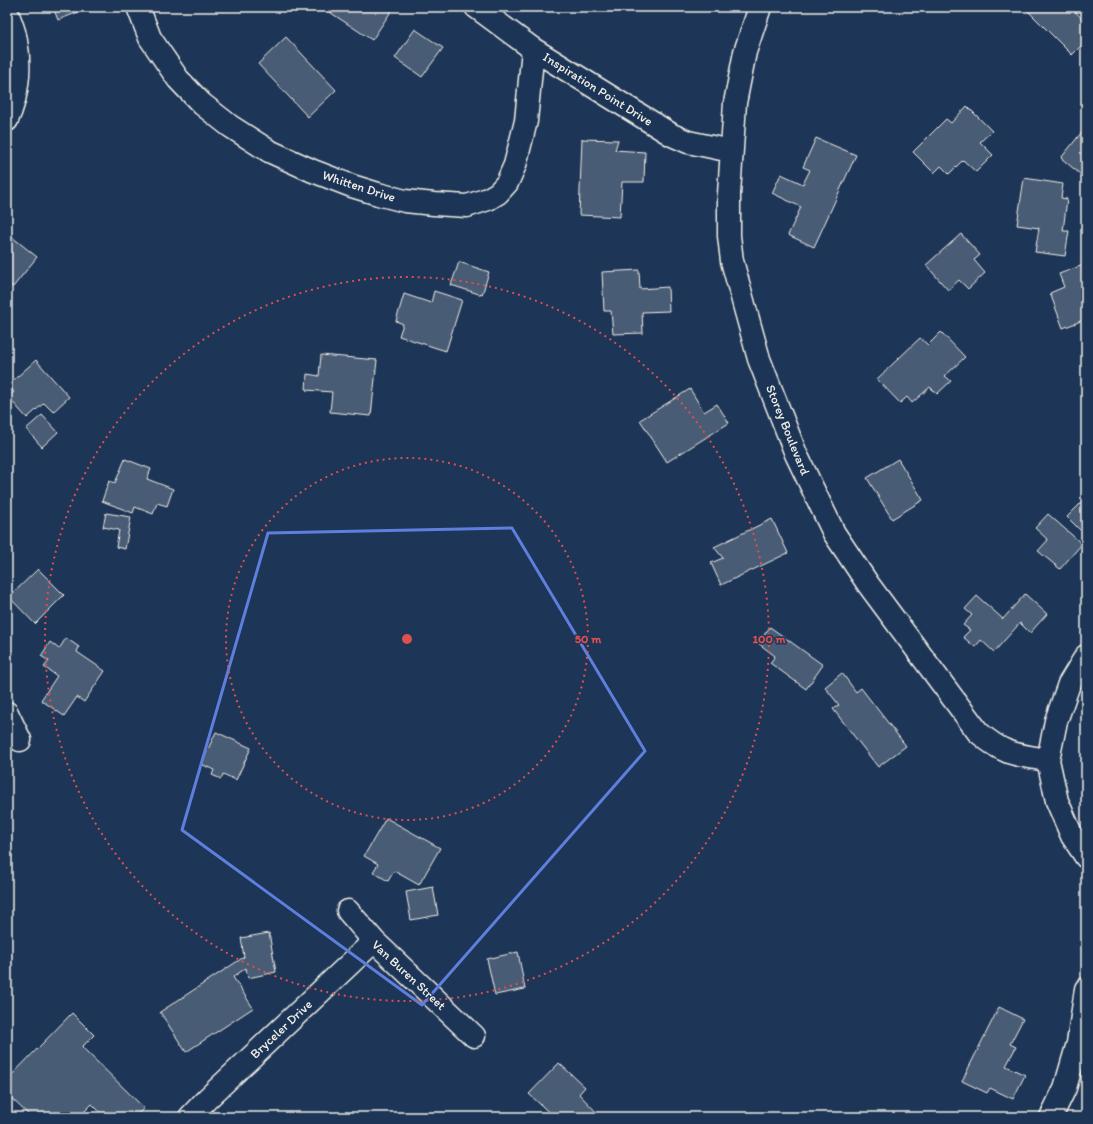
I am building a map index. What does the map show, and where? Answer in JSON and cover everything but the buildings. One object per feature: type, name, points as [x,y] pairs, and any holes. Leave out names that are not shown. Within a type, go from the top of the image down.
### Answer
[{"type":"street","name":"Whitten Drive","points":[[138,7],[150,38],[178,79],[202,104],[230,126],[270,151],[333,178],[378,194],[405,201],[467,206],[488,199],[498,193],[507,183],[515,165],[526,121],[533,49]]},
{"type":"street","name":"Inspiration Point Drive","points":[[476,7],[533,49],[672,135],[688,142],[731,151]]},
{"type":"street","name":"Storey Boulevard","points":[[760,7],[744,58],[735,103],[729,194],[729,236],[732,261],[759,359],[796,454],[834,533],[868,584],[978,732],[989,742],[1013,755],[1048,760]]},
{"type":"street","points":[[7,12],[16,41],[18,77],[12,108],[7,120]]},
{"type":"street","points":[[1086,656],[1069,684],[1056,721],[1048,760],[1057,801],[1072,836],[1086,857]]},
{"type":"street","points":[[7,713],[20,740]]},
{"type":"street","name":"Van Buren Street","points":[[348,911],[374,941],[474,1036]]},
{"type":"street","name":"Bryceler Drive","points":[[190,1117],[207,1099],[374,941]]},
{"type":"street","points":[[1051,1117],[1065,1088],[1078,1043],[1086,989]]},
{"type":"highlighted area","points":[[512,528],[645,751],[422,1005],[182,830],[268,533]]}]
